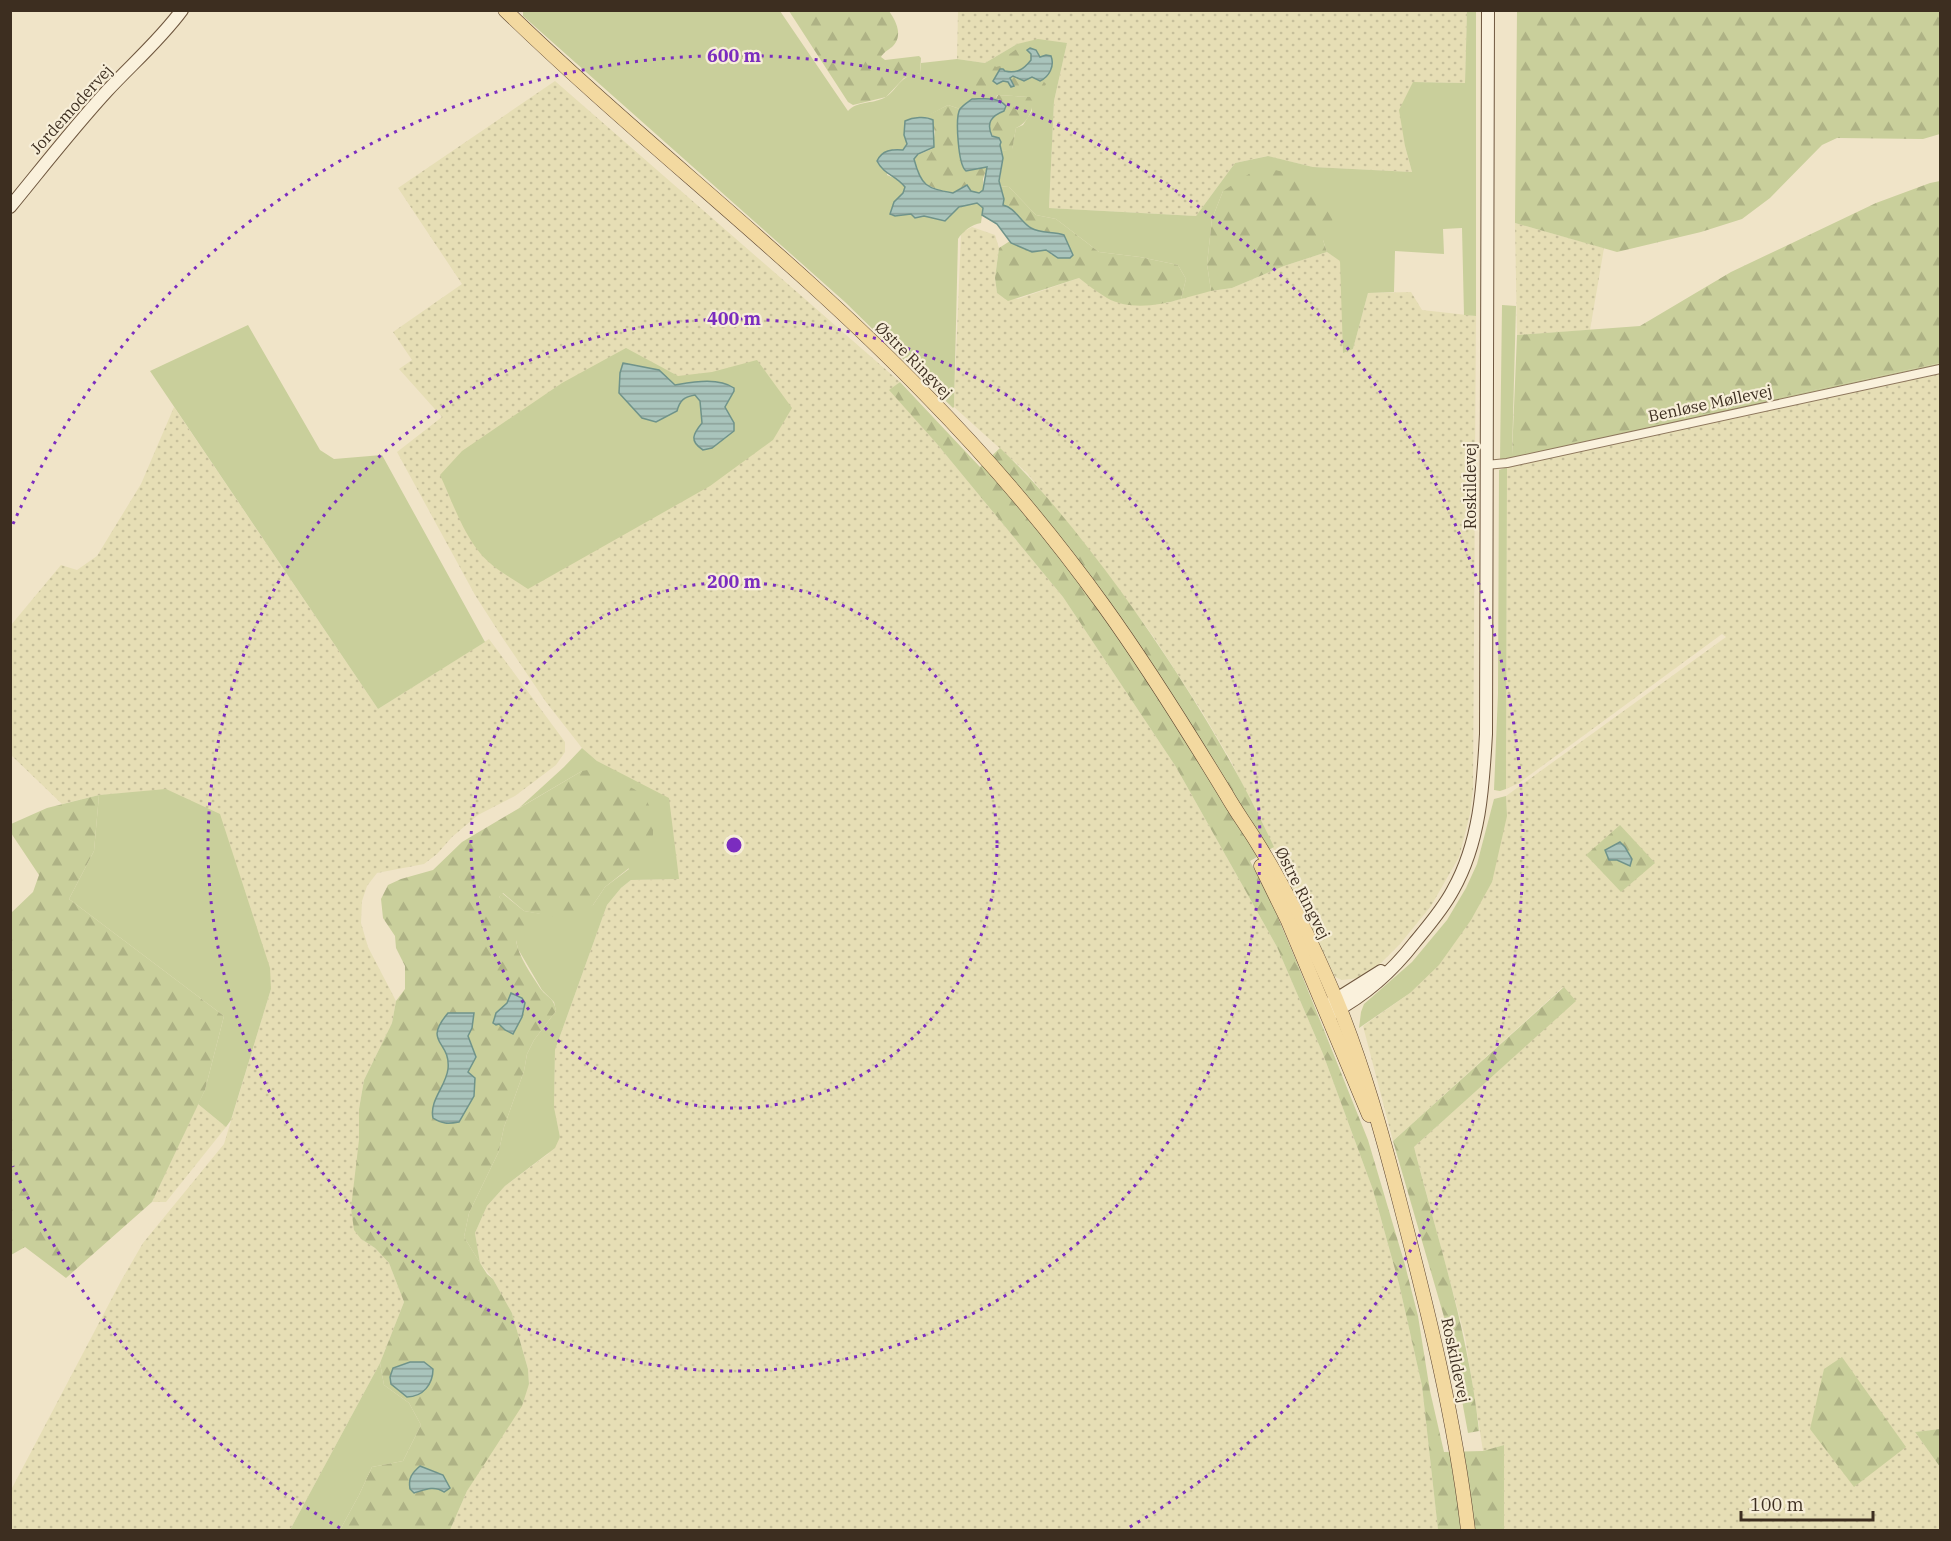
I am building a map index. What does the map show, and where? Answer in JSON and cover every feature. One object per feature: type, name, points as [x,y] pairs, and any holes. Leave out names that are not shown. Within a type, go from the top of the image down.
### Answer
[{"type":"main road","name":"Østre Ringvej","points":[[508,12],[626,122],[831,301],[960,430],[1041,524],[1106,608],[1169,701],[1278,878],[1332,1007]]},
{"type":"main road","name":"Roskildevej","points":[[1332,1007],[1399,1199],[1441,1368],[1455,1440],[1468,1530]]},
{"type":"street","name":"Jordemodervej","points":[[10,207],[62,142],[161,36],[182,10]]},
{"type":"street","name":"Jordemodervej","points":[[161,36],[193,10]]},
{"type":"street","name":"Roskildevej","points":[[1332,1007],[1369,990],[1393,969],[1445,904],[1462,873],[1475,836],[1479,816],[1486,735],[1488,10]]},
{"type":"street","name":"Benløse Møllevej","points":[[1486,465],[1507,463],[1941,369]]},
{"type":"shaded area","points":[[958,11],[1467,11],[1465,83],[1413,82],[1405,146],[1412,172],[1313,167],[1267,156],[1235,163],[1196,216],[1049,208],[1054,101],[1067,43],[1017,44],[985,63],[957,59]]},
{"type":"shaded area","points":[[555,81],[900,382],[890,390],[1063,597],[1176,767],[1277,947],[1323,1054],[1373,1190],[1399,1284],[1422,1386],[1438,1530],[450,1530],[467,1491],[529,1384],[528,1369],[512,1313],[493,1279],[480,1263],[475,1233],[487,1206],[505,1186],[548,1154],[560,1137],[554,1107],[555,1050],[607,905],[631,880],[678,879],[597,761],[582,748],[546,702],[500,634],[475,595],[397,452],[442,417],[399,369],[412,360],[393,332],[462,284],[398,188]]},
{"type":"shaded area","points":[[1515,223],[1604,248],[1590,330],[1517,335]]},
{"type":"shaded area","points":[[972,227],[995,235],[999,248],[995,278],[997,293],[1018,299],[1079,278],[1108,298],[1167,303],[1198,293],[1232,288],[1284,266],[1327,252],[1340,260],[1353,349],[1368,293],[1411,292],[1422,310],[1476,316],[1473,789],[1470,814],[1459,857],[1431,906],[1381,963],[1359,978],[1342,980],[1335,977],[1231,761],[1153,636],[1094,556],[1027,473],[954,407],[961,233]]},
{"type":"shaded area","points":[[1940,374],[1940,1429],[1915,1432],[1940,1467],[1940,1530],[1504,1530],[1504,1445],[1483,1451],[1465,1337],[1414,1147],[1575,1001],[1563,987],[1393,1141],[1363,1026],[1410,993],[1507,816],[1506,796],[1726,637],[1722,634],[1519,783],[1506,789],[1507,467]]},
{"type":"shaded area","points":[[174,407],[378,709],[489,639],[565,742],[565,752],[556,765],[515,796],[478,815],[424,864],[377,873],[367,886],[362,901],[361,923],[368,947],[396,1001],[392,1023],[364,1080],[359,1109],[361,1239],[375,1248],[389,1263],[404,1302],[380,1363],[290,1530],[11,1530],[11,1490],[121,1281],[143,1243],[224,1144],[271,989],[126,793],[99,795],[62,804],[11,755],[11,625],[61,565],[77,570],[97,556],[141,484]]},
{"type":"shaded area","points":[[198,1104],[226,1127],[166,1202],[152,1202]]},
{"type":"green space","points":[[523,10],[780,11],[848,111],[889,95],[902,80],[920,73],[921,63],[957,59],[985,63],[1017,44],[1038,39],[1067,43],[1054,101],[1049,208],[1196,216],[1235,163],[1268,156],[1313,167],[1412,172],[1399,110],[1413,82],[1465,83],[1467,11],[1476,11],[1476,316],[1464,315],[1462,228],[1443,229],[1444,254],[1395,251],[1394,292],[1368,293],[1353,349],[1343,353],[1340,261],[1327,252],[1323,240],[1223,191],[1212,219],[1207,264],[1211,291],[1181,299],[1186,279],[1178,265],[1099,252],[1056,219],[1036,215],[1009,187],[999,186],[1002,151],[1012,149],[1016,128],[1023,125],[1032,111],[1029,97],[997,95],[996,99],[972,99],[960,109],[948,105],[931,114],[931,118],[920,117],[903,150],[893,149],[887,175],[899,180],[905,187],[903,193],[894,202],[890,213],[892,216],[911,214],[915,218],[924,216],[949,218],[954,211],[964,206],[977,203],[983,208],[981,223],[968,229],[958,239],[953,408],[845,302],[523,16]]},
{"type":"green space","points":[[789,11],[889,11],[896,24],[898,38],[896,43],[881,57],[885,60],[919,56],[921,58],[920,73],[904,78],[886,97],[853,105],[848,102]]},
{"type":"green space","points":[[1517,11],[1940,11],[1940,134],[1923,139],[1837,138],[1822,145],[1770,198],[1742,219],[1701,232],[1617,252],[1515,223]]},
{"type":"green space","points":[[1021,46],[1030,48],[1027,50],[1031,54],[1031,60],[1021,71],[1005,71],[1003,81],[1008,82],[1011,87],[1014,85],[1010,78],[1013,76],[1018,79],[1036,77],[1046,84],[1043,90],[1035,94],[1032,87],[1026,90],[976,88],[974,85],[977,80],[989,71],[993,64],[996,67],[1000,66],[1004,58]]},
{"type":"green space","points":[[998,95],[1030,97],[1033,102],[1028,118],[1016,128],[1012,150],[1002,151],[990,129],[990,120],[1004,111],[1001,100],[996,99]]},
{"type":"green space","points":[[948,105],[960,109],[958,116],[966,171],[987,167],[983,179],[983,190],[978,192],[973,192],[964,186],[955,193],[939,190],[926,184],[917,173],[915,156],[932,149],[935,132],[930,114]]},
{"type":"green space","points":[[1258,168],[1282,171],[1303,179],[1322,192],[1330,201],[1337,211],[1323,240],[1327,252],[1284,266],[1232,288],[1211,291],[1207,264],[1212,219],[1223,191]]},
{"type":"green space","points":[[1940,181],[1940,363],[1512,455],[1517,335],[1640,326],[1731,272],[1876,203]]},
{"type":"green space","points":[[999,186],[1009,187],[1036,215],[1056,219],[1099,252],[1178,265],[1186,279],[1181,299],[1153,305],[1124,304],[1107,298],[1079,278],[1008,301],[997,293],[995,278],[999,248],[1010,241],[1032,252],[1046,250],[1052,255],[1073,255],[1064,235],[1034,230],[1004,206]]},
{"type":"green space","points":[[1502,305],[1516,306],[1512,454],[1940,363],[1940,367],[1512,460],[1500,460]]},
{"type":"green space","points":[[248,325],[320,450],[334,459],[382,455],[485,642],[378,709],[150,371]]},
{"type":"green space","points":[[626,348],[678,376],[712,372],[757,360],[792,408],[773,440],[710,486],[528,589],[480,553],[463,526],[440,475],[462,451],[562,383]]},
{"type":"green space","points":[[900,382],[980,467],[1000,448],[1063,516],[1142,621],[1203,715],[1240,779],[1274,847],[1250,861],[1271,901],[1368,1140],[1418,1316],[1430,1391],[1444,1452],[1483,1451],[1504,1445],[1504,1530],[1438,1530],[1422,1386],[1399,1284],[1373,1190],[1323,1054],[1277,947],[1176,767],[1063,597],[937,444],[889,390]]},
{"type":"green space","points":[[1507,467],[1506,789],[1500,791],[1494,790],[1498,694],[1499,470]]},
{"type":"green space","points":[[582,748],[597,761],[669,798],[679,879],[631,880],[607,905],[555,1050],[554,1107],[560,1137],[555,1148],[505,1186],[487,1206],[475,1233],[480,1263],[464,1237],[469,1213],[499,1151],[504,1127],[524,1071],[527,1054],[534,1040],[556,1011],[554,1002],[542,990],[518,949],[509,909],[499,897],[502,893],[524,911],[542,914],[593,905],[605,887],[629,869],[582,771],[519,808]]},
{"type":"green space","points":[[593,769],[634,789],[645,797],[653,814],[653,835],[643,857],[605,887],[593,905],[576,915],[562,918],[524,911],[503,893],[499,897],[524,921],[526,929],[516,941],[518,947],[529,971],[540,988],[552,1000],[556,1011],[534,1040],[527,1054],[524,1071],[504,1127],[499,1151],[469,1213],[464,1237],[487,1274],[493,1279],[512,1313],[528,1369],[529,1384],[522,1406],[467,1491],[450,1530],[340,1530],[372,1467],[403,1461],[421,1425],[409,1403],[384,1385],[380,1363],[404,1302],[389,1263],[354,1230],[351,1208],[359,1140],[359,1109],[364,1080],[392,1023],[396,1001],[405,989],[405,966],[396,948],[395,936],[383,918],[381,899],[388,885],[433,870],[462,842],[582,771]]},
{"type":"green space","points":[[166,789],[220,814],[270,968],[271,989],[231,1120],[226,1127],[198,1104],[205,1090],[224,1016],[69,899],[94,851],[99,795]]},
{"type":"green space","points":[[99,795],[94,851],[69,899],[224,1016],[205,1090],[152,1202],[66,1278],[25,1247],[11,1255],[11,913],[33,892],[39,875],[11,833],[11,824],[47,808]]},
{"type":"green space","points":[[1506,796],[1507,816],[1492,882],[1471,920],[1439,965],[1410,993],[1359,1028],[1364,1004],[1412,962],[1447,920],[1477,864],[1494,799]]},
{"type":"green space","points":[[1620,825],[1655,863],[1621,892],[1586,855]]},
{"type":"green space","points":[[1564,987],[1576,1001],[1414,1147],[1452,1288],[1468,1359],[1479,1431],[1468,1433],[1451,1341],[1393,1141]]},
{"type":"green space","points":[[1842,1357],[1906,1447],[1854,1487],[1810,1429],[1824,1369]]},
{"type":"green space","points":[[380,1363],[384,1385],[409,1403],[421,1425],[403,1461],[372,1467],[340,1530],[290,1530]]},
{"type":"green space","points":[[1940,1429],[1940,1467],[1915,1432]]},
{"type":"water","points":[[1030,48],[1036,50],[1040,57],[1051,56],[1052,67],[1046,77],[1040,81],[1032,77],[1024,81],[1013,76],[1010,78],[1014,86],[1011,87],[1008,82],[1003,81],[997,84],[993,81],[1000,69],[1013,72],[1026,66],[1031,60],[1031,54],[1027,50]]},
{"type":"water","points":[[972,99],[995,99],[1006,106],[1004,111],[991,120],[990,124],[992,136],[999,138],[1001,142],[1003,158],[999,181],[1004,199],[1003,205],[1011,209],[1031,228],[1064,235],[1073,255],[1070,258],[1058,258],[1046,250],[1032,252],[1011,243],[997,224],[982,215],[983,208],[977,203],[959,207],[945,221],[924,216],[915,218],[911,214],[895,216],[890,214],[894,202],[903,193],[905,187],[877,161],[882,154],[888,151],[903,150],[907,144],[904,135],[905,121],[912,119],[933,120],[934,147],[918,154],[914,159],[919,175],[926,184],[953,193],[967,185],[971,191],[979,193],[983,190],[987,167],[966,171],[959,151],[958,114],[960,109]]},
{"type":"water","points":[[623,363],[659,370],[675,385],[713,381],[734,388],[725,407],[734,423],[734,431],[712,448],[703,450],[699,447],[694,437],[702,423],[700,401],[695,395],[685,398],[677,411],[656,422],[642,418],[619,393]]},
{"type":"water","points":[[1620,842],[1632,859],[1630,866],[1617,860],[1609,860],[1605,850]]},
{"type":"water","points":[[511,993],[522,998],[525,1003],[522,1017],[513,1034],[499,1024],[493,1023],[496,1013],[507,1003]]},
{"type":"water","points":[[448,1013],[474,1013],[472,1028],[468,1036],[476,1057],[468,1072],[475,1078],[474,1096],[459,1122],[448,1123],[433,1118],[432,1112],[448,1069],[446,1052],[439,1042],[437,1031]]},
{"type":"water","points":[[410,1362],[424,1362],[433,1369],[433,1375],[426,1389],[418,1395],[407,1397],[391,1384],[390,1377],[393,1368]]},
{"type":"water","points":[[420,1466],[443,1475],[450,1488],[444,1492],[433,1488],[414,1493],[410,1489],[410,1479]]}]
